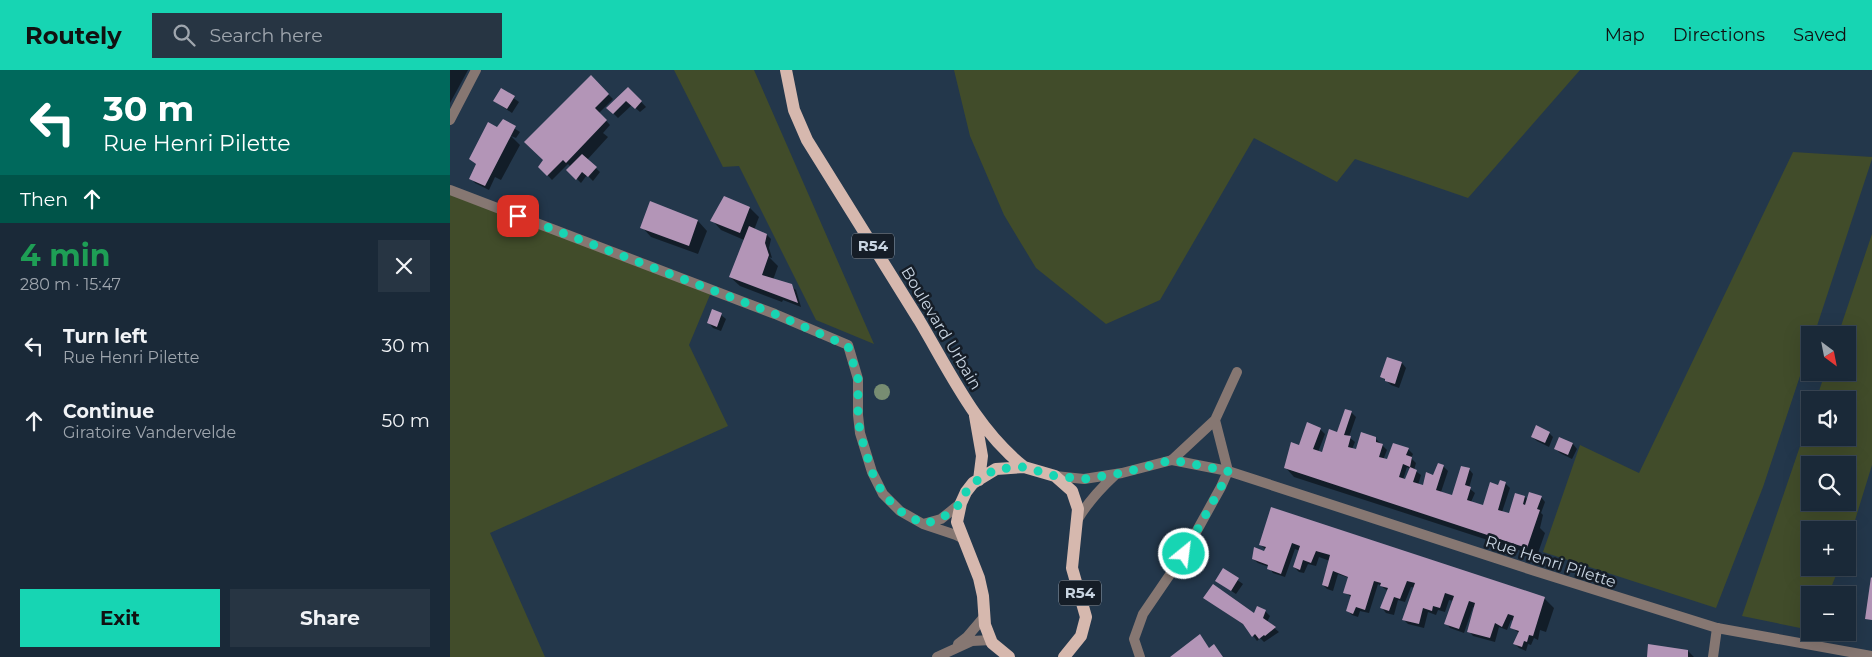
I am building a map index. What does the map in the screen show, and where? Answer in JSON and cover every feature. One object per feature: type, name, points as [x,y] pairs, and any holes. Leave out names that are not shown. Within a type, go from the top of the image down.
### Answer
[{"type":"main road","name":"Boulevard Urbain","points":[[786,70],[794,110],[807,140],[975,416],[1004,452],[1024,467]]},
{"type":"main road","name":"Boulevard Urbain","points":[[975,416],[982,456],[979,480]]},
{"type":"main road","name":"R54","points":[[1009,657],[992,643],[985,625],[979,578],[957,522],[961,503],[973,483],[996,469],[1024,467],[1055,476],[1072,491],[1078,509],[1072,568],[1086,617],[1081,636],[1064,657]]},
{"type":"street","points":[[450,120],[476,70]]},
{"type":"street","points":[[450,190],[775,314],[848,346],[858,379],[860,433],[872,472],[883,494],[900,511],[923,524],[964,539]]},
{"type":"street","points":[[1172,460],[1215,420],[1237,372]]},
{"type":"street","points":[[1140,657],[1134,639],[1143,614],[1184,554],[1228,471],[1215,420]]},
{"type":"street","name":"Rue Henri Pilette","points":[[1055,476],[1084,479],[1116,474],[1172,460],[1228,471],[1717,628],[1872,656]]},
{"type":"street","points":[[1076,523],[1085,507],[1116,474]]},
{"type":"street","points":[[923,524],[941,519],[961,503]]},
{"type":"street","points":[[952,649],[967,637],[984,617]]},
{"type":"street","points":[[1713,657],[1717,628]]},
{"type":"street","points":[[937,657],[972,641],[991,640]]},
{"type":"green space","points":[[674,70],[754,70],[874,344],[816,320],[739,166],[723,167]]},
{"type":"green space","points":[[954,70],[1580,70],[1468,198],[1355,159],[1337,182],[1254,138],[1160,300],[1106,324],[1036,268],[1004,215],[970,136]]},
{"type":"green space","points":[[1793,152],[1872,157],[1817,326],[1801,326],[1801,373],[1763,487],[1716,608],[1543,552],[1580,445],[1639,473]]},
{"type":"green space","points":[[450,190],[712,290],[689,345],[728,426],[490,533],[545,657],[450,657]]},
{"type":"green space","points":[[1872,234],[1872,465],[1855,521],[1801,521],[1801,576],[1836,576],[1832,586],[1801,586],[1801,628],[1742,616],[1801,443],[1801,446],[1856,446],[1856,391],[1819,391],[1822,381],[1856,381],[1856,326],[1841,326]]},
{"type":"building","points":[[591,75],[609,94],[595,108],[607,120],[566,163],[563,160],[547,176],[538,167],[543,160],[524,142]]},
{"type":"building","points":[[628,87],[642,101],[635,109],[626,101],[613,114],[606,108]]},
{"type":"building","points":[[501,88],[515,96],[507,109],[493,101]]},
{"type":"building","points":[[503,119],[516,126],[485,186],[469,179],[476,164],[469,159],[488,122],[497,127]]},
{"type":"building","points":[[582,154],[597,167],[588,177],[582,172],[576,180],[566,170]]},
{"type":"building","points":[[724,196],[750,207],[740,233],[710,221]]},
{"type":"building","points":[[650,201],[698,220],[689,246],[640,228]]},
{"type":"building","points":[[749,226],[767,234],[765,243],[769,255],[762,275],[792,284],[798,303],[729,277]]},
{"type":"building","points":[[712,309],[722,313],[717,327],[707,323]]},
{"type":"building","points":[[1387,357],[1402,362],[1395,384],[1385,381],[1385,379],[1380,377]]},
{"type":"building","points":[[1345,409],[1352,411],[1344,435],[1351,436],[1348,447],[1356,449],[1361,432],[1376,437],[1376,442],[1383,444],[1379,457],[1387,459],[1393,443],[1409,448],[1406,455],[1412,457],[1410,467],[1417,470],[1413,482],[1423,485],[1426,472],[1433,475],[1438,463],[1444,465],[1436,490],[1452,495],[1461,466],[1470,468],[1465,485],[1471,487],[1467,500],[1483,505],[1490,482],[1498,485],[1500,480],[1506,482],[1498,510],[1509,513],[1515,493],[1525,496],[1523,504],[1525,505],[1529,492],[1542,496],[1537,509],[1540,510],[1527,548],[1284,468],[1291,442],[1299,445],[1307,422],[1321,428],[1313,449],[1322,452],[1329,429],[1337,432]],"holes":[[[1403,464],[1410,467],[1405,479],[1399,477]]]},
{"type":"building","points":[[1536,425],[1550,432],[1545,443],[1531,437]]},
{"type":"building","points":[[1559,437],[1573,443],[1568,455],[1554,449]]},
{"type":"building","points":[[1271,507],[1545,597],[1533,636],[1529,635],[1527,642],[1524,641],[1522,647],[1513,644],[1519,631],[1510,628],[1514,616],[1508,614],[1502,627],[1495,623],[1490,638],[1467,632],[1475,603],[1469,601],[1459,629],[1444,624],[1454,596],[1445,593],[1440,608],[1433,606],[1432,611],[1423,608],[1419,624],[1402,620],[1415,583],[1407,581],[1400,599],[1394,597],[1389,611],[1380,608],[1388,588],[1380,586],[1381,583],[1374,581],[1365,610],[1356,607],[1353,614],[1346,611],[1351,595],[1343,593],[1348,577],[1333,571],[1328,587],[1322,585],[1330,555],[1316,551],[1311,563],[1303,560],[1300,570],[1293,567],[1300,546],[1292,543],[1281,574],[1267,569],[1268,565],[1252,559],[1254,547],[1264,551],[1266,547],[1259,545]]},
{"type":"building","points":[[1223,568],[1239,578],[1231,591],[1215,581]]},
{"type":"building","points":[[1872,578],[1872,620],[1865,619]]},
{"type":"building","points":[[1213,584],[1254,613],[1257,606],[1266,610],[1263,618],[1276,627],[1259,639],[1255,634],[1252,637],[1243,624],[1203,598]]},
{"type":"building","points":[[1200,634],[1209,648],[1214,644],[1223,657],[1170,657]]},
{"type":"building","points":[[1648,644],[1688,650],[1688,657],[1647,657]]},
{"type":"route","points":[[518,216],[775,314],[848,346],[858,379],[860,433],[872,472],[883,494],[900,511],[923,524],[941,519],[961,503],[973,483],[996,469],[1024,467],[1055,476],[1084,479],[1122,473],[1172,460],[1228,471],[1184,554]]}]
